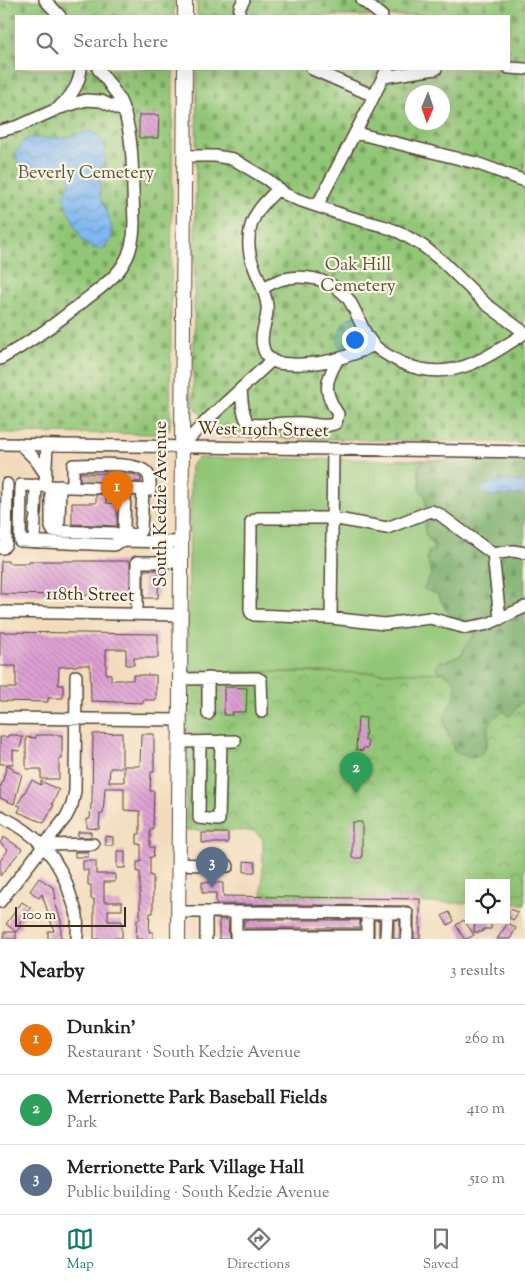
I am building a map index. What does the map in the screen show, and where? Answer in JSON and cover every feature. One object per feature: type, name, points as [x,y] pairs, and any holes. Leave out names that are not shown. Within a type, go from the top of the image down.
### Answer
[{"type":"main road","points":[[185,0],[185,15]]},
{"type":"main road","name":"South Kedzie Avenue","points":[[178,939],[185,70]]},
{"type":"street","points":[[45,0],[60,15]]},
{"type":"street","points":[[59,0],[61,15]]},
{"type":"street","points":[[239,15],[240,7],[244,0]]},
{"type":"street","points":[[362,0],[381,15]]},
{"type":"street","points":[[510,68],[525,69]]},
{"type":"street","points":[[57,109],[68,100],[74,91],[79,81],[81,70]]},
{"type":"street","points":[[0,358],[36,338],[113,277],[121,268],[134,235],[131,158],[129,131],[125,112],[118,97],[99,70]]},
{"type":"street","points":[[314,70],[374,96]]},
{"type":"street","points":[[317,206],[385,73],[423,70]]},
{"type":"street","points":[[0,131],[19,126],[57,109],[94,100],[112,105],[125,112]]},
{"type":"street","points":[[356,132],[476,163],[525,181]]},
{"type":"street","points":[[184,156],[215,156],[233,159],[296,199],[399,232],[423,246],[443,262],[486,304],[525,333],[474,364],[458,369],[430,371],[413,368],[374,345],[348,299],[332,286],[312,279],[290,277],[270,283],[263,289]]},
{"type":"street","points":[[278,189],[260,208],[251,226],[250,237],[251,259],[263,289],[267,311],[263,329],[263,348],[266,356],[271,360],[284,364],[337,361],[374,345]]},
{"type":"street","points":[[181,447],[271,360]]},
{"type":"street","points":[[241,388],[244,414],[249,424],[302,422],[322,426],[333,425],[338,419],[338,414],[327,397],[327,387],[332,369],[337,361]]},
{"type":"street","name":"West 119th Street","points":[[0,444],[525,452]]},
{"type":"street","points":[[20,444],[35,459],[47,484],[35,516],[38,542]]},
{"type":"street","points":[[47,445],[47,484],[51,527],[115,533],[120,541]]},
{"type":"street","points":[[331,618],[333,449]]},
{"type":"street","points":[[73,487],[73,465],[102,480],[128,481],[142,469],[147,472],[150,476],[146,490],[141,530],[139,533],[132,535],[128,534],[124,529],[128,481]]},
{"type":"street","points":[[0,548],[3,548],[6,544],[4,484],[47,484],[73,487],[102,480],[128,481],[146,490]]},
{"type":"street","points":[[21,485],[20,541],[114,546],[120,541],[180,542]]},
{"type":"street","points":[[146,490],[153,541],[180,561]]},
{"type":"street","points":[[525,553],[513,551],[493,554],[431,510],[387,528],[332,518],[258,518],[254,520],[251,526],[251,613],[259,616],[331,618],[384,624],[430,618],[466,628],[482,626],[525,607]]},
{"type":"street","points":[[38,542],[56,526]]},
{"type":"street","points":[[493,554],[500,619]]},
{"type":"street","points":[[137,614],[137,562],[180,561]]},
{"type":"street","name":"118th Street","points":[[0,612],[180,615]]},
{"type":"street","points":[[0,902],[66,817],[72,804],[75,791],[76,676]]},
{"type":"street","points":[[208,678],[208,714]]},
{"type":"street","points":[[179,679],[257,678],[261,680],[262,712]]},
{"type":"street","points":[[0,718],[179,720]]},
{"type":"street","points":[[179,742],[234,740]]},
{"type":"street","points":[[200,742],[199,818],[220,820],[221,741]]},
{"type":"street","points":[[0,816],[14,822],[44,845],[56,861],[68,886],[77,916],[77,939]]},
{"type":"street","points":[[44,845],[94,844]]},
{"type":"street","points":[[178,864],[228,866]]},
{"type":"street","points":[[178,912],[407,913],[407,939]]},
{"type":"street","points":[[206,912],[206,939]]},
{"type":"street","points":[[236,912],[236,936],[367,938],[367,913]]},
{"type":"street","points":[[386,939],[387,913]]},
{"type":"green space","name":"Beverly Cemetery","points":[[0,0],[174,0],[174,15],[15,15],[15,70],[173,70],[170,428],[163,434],[0,433]]},
{"type":"green space","name":"Oak Hill Cemetery","points":[[197,0],[525,0],[525,443],[220,437],[193,405],[197,70],[510,70],[510,15],[197,15]]},
{"type":"green space","points":[[197,458],[423,460],[419,465],[418,474],[421,483],[420,489],[426,498],[425,533],[434,550],[427,559],[432,574],[426,582],[437,594],[447,612],[473,629],[475,635],[465,646],[462,655],[447,661],[439,661],[438,670],[443,673],[188,671],[191,466]]},
{"type":"green space","points":[[525,459],[525,701],[520,704],[510,717],[507,715],[487,732],[487,745],[480,756],[462,755],[455,752],[452,740],[444,724],[445,713],[449,705],[449,676],[438,670],[436,666],[439,661],[447,661],[462,655],[465,646],[475,634],[473,629],[453,619],[437,594],[423,589],[432,574],[427,559],[428,552],[434,550],[425,533],[426,498],[420,489],[419,465],[423,460]]},
{"type":"green space","points":[[187,669],[192,672],[443,673],[454,680],[455,687],[455,693],[445,715],[445,728],[455,752],[470,756],[480,756],[485,749],[489,727],[495,717],[503,712],[510,717],[520,704],[525,701],[525,904],[510,904],[510,879],[465,879],[465,903],[422,903],[421,898],[262,896],[263,839],[254,831],[186,830]]},
{"type":"water","points":[[89,131],[98,135],[104,147],[104,162],[100,170],[100,192],[112,231],[111,238],[107,244],[99,249],[85,243],[67,209],[64,197],[70,183],[67,175],[61,171],[54,170],[39,175],[31,176],[24,174],[19,167],[16,154],[27,138],[64,138]]},
{"type":"water","points":[[525,481],[525,495],[489,496],[480,492],[483,487],[494,482]]},
{"type":"building","points":[[139,115],[159,115],[158,138],[139,138]]},
{"type":"building","points":[[80,473],[133,474],[141,478],[141,482],[80,480]]},
{"type":"building","points":[[96,495],[106,496],[106,503],[117,504],[117,526],[72,524],[72,503],[96,503]]},
{"type":"building","points":[[1,561],[29,563],[29,561],[130,561],[130,596],[0,594]]},
{"type":"building","points":[[144,570],[159,570],[158,598],[144,598]]},
{"type":"building","points":[[0,632],[158,634],[158,658],[134,658],[134,665],[126,665],[126,649],[106,649],[106,674],[111,674],[111,680],[133,680],[133,675],[156,675],[156,700],[143,700],[143,703],[91,701],[90,665],[77,665],[59,667],[58,685],[63,685],[63,698],[48,698],[48,702],[0,701],[0,688],[16,688],[16,666],[0,666]]},
{"type":"building","points":[[224,687],[247,688],[246,712],[232,712],[232,715],[224,715]]},
{"type":"building","points":[[358,717],[366,718],[365,740],[368,740],[368,748],[363,748],[363,751],[356,750]]},
{"type":"building","points":[[122,733],[122,768],[110,768],[109,782],[124,782],[124,766],[140,766],[141,734],[154,734],[154,772],[151,772],[150,791],[154,791],[153,829],[150,829],[150,847],[154,848],[153,857],[150,857],[150,876],[153,876],[153,913],[150,913],[149,932],[153,932],[153,939],[136,939],[137,919],[140,919],[140,872],[137,872],[137,862],[141,862],[141,844],[137,844],[137,834],[140,834],[140,811],[124,810],[124,788],[105,788],[103,814],[100,814],[99,829],[87,828],[87,819],[90,819],[92,804],[93,734]]},
{"type":"building","points":[[8,735],[23,737],[19,751],[13,750],[13,764],[0,764],[0,737],[8,737]]},
{"type":"building","points":[[36,735],[62,735],[62,759],[59,759],[59,779],[41,779],[41,769],[26,769],[26,737],[36,738]]},
{"type":"building","points":[[7,765],[13,768],[13,771],[22,774],[14,804],[0,798],[0,785]]},
{"type":"building","points":[[32,780],[41,785],[41,781],[59,790],[52,804],[54,805],[44,823],[18,812],[21,806],[17,805]]},
{"type":"building","points":[[352,822],[362,822],[362,858],[352,858]]},
{"type":"building","points":[[78,832],[91,832],[91,837],[78,837]]},
{"type":"building","points":[[202,833],[228,833],[228,843],[202,843]]},
{"type":"building","points":[[105,836],[113,837],[113,845],[105,845]]},
{"type":"building","points":[[4,837],[22,849],[0,876],[0,861],[8,850],[0,843]]},
{"type":"building","points":[[117,851],[125,851],[125,868],[117,868]]},
{"type":"building","points":[[75,852],[88,852],[88,857],[75,857]]},
{"type":"building","points":[[83,861],[96,861],[96,874],[115,874],[115,882],[104,882],[104,902],[122,902],[122,910],[108,910],[108,921],[122,921],[122,938],[94,939],[94,899],[91,899],[91,885],[88,885],[88,870],[83,870]]},
{"type":"building","points":[[244,861],[255,862],[255,872],[244,872]]},
{"type":"building","points":[[39,878],[54,888],[56,899],[54,899],[61,921],[61,939],[48,939],[48,931],[54,931],[42,894],[39,898],[30,891]]},
{"type":"building","points":[[202,882],[223,883],[223,896],[420,899],[420,939],[414,939],[414,913],[411,907],[408,906],[216,904],[216,893],[202,893]]},
{"type":"building","points":[[22,902],[31,908],[19,923],[22,925],[16,932],[6,924]]},
{"type":"building","points":[[511,909],[518,913],[513,920],[510,918]]},
{"type":"building","points":[[449,912],[454,921],[448,925],[442,916]]},
{"type":"building","points":[[219,920],[228,920],[229,939],[219,939]]},
{"type":"building","points":[[244,920],[360,920],[360,928],[244,928]]},
{"type":"building","points":[[374,920],[379,920],[379,939],[374,939]]},
{"type":"building","points":[[394,920],[400,920],[400,939],[394,939]]},
{"type":"building","points":[[464,920],[474,935],[464,939],[456,925]]},
{"type":"building","points":[[475,924],[491,924],[491,929],[483,929],[483,932],[474,932]]},
{"type":"building","points":[[507,924],[516,928],[510,939],[497,939]]},
{"type":"building","points":[[4,932],[16,932],[16,939],[4,939]]},
{"type":"tunnel","points":[[90,484],[91,474]]},
{"type":"tunnel","points":[[112,484],[113,474]]},
{"type":"tunnel","points":[[129,475],[129,485]]},
{"type":"place","name":"Dunkin'","points":[[117,512]]},
{"type":"place","name":"Merrionette Park Baseball Fields","points":[[356,793]]},
{"type":"place","name":"Merrionette Park Village Hall","points":[[212,888]]}]
